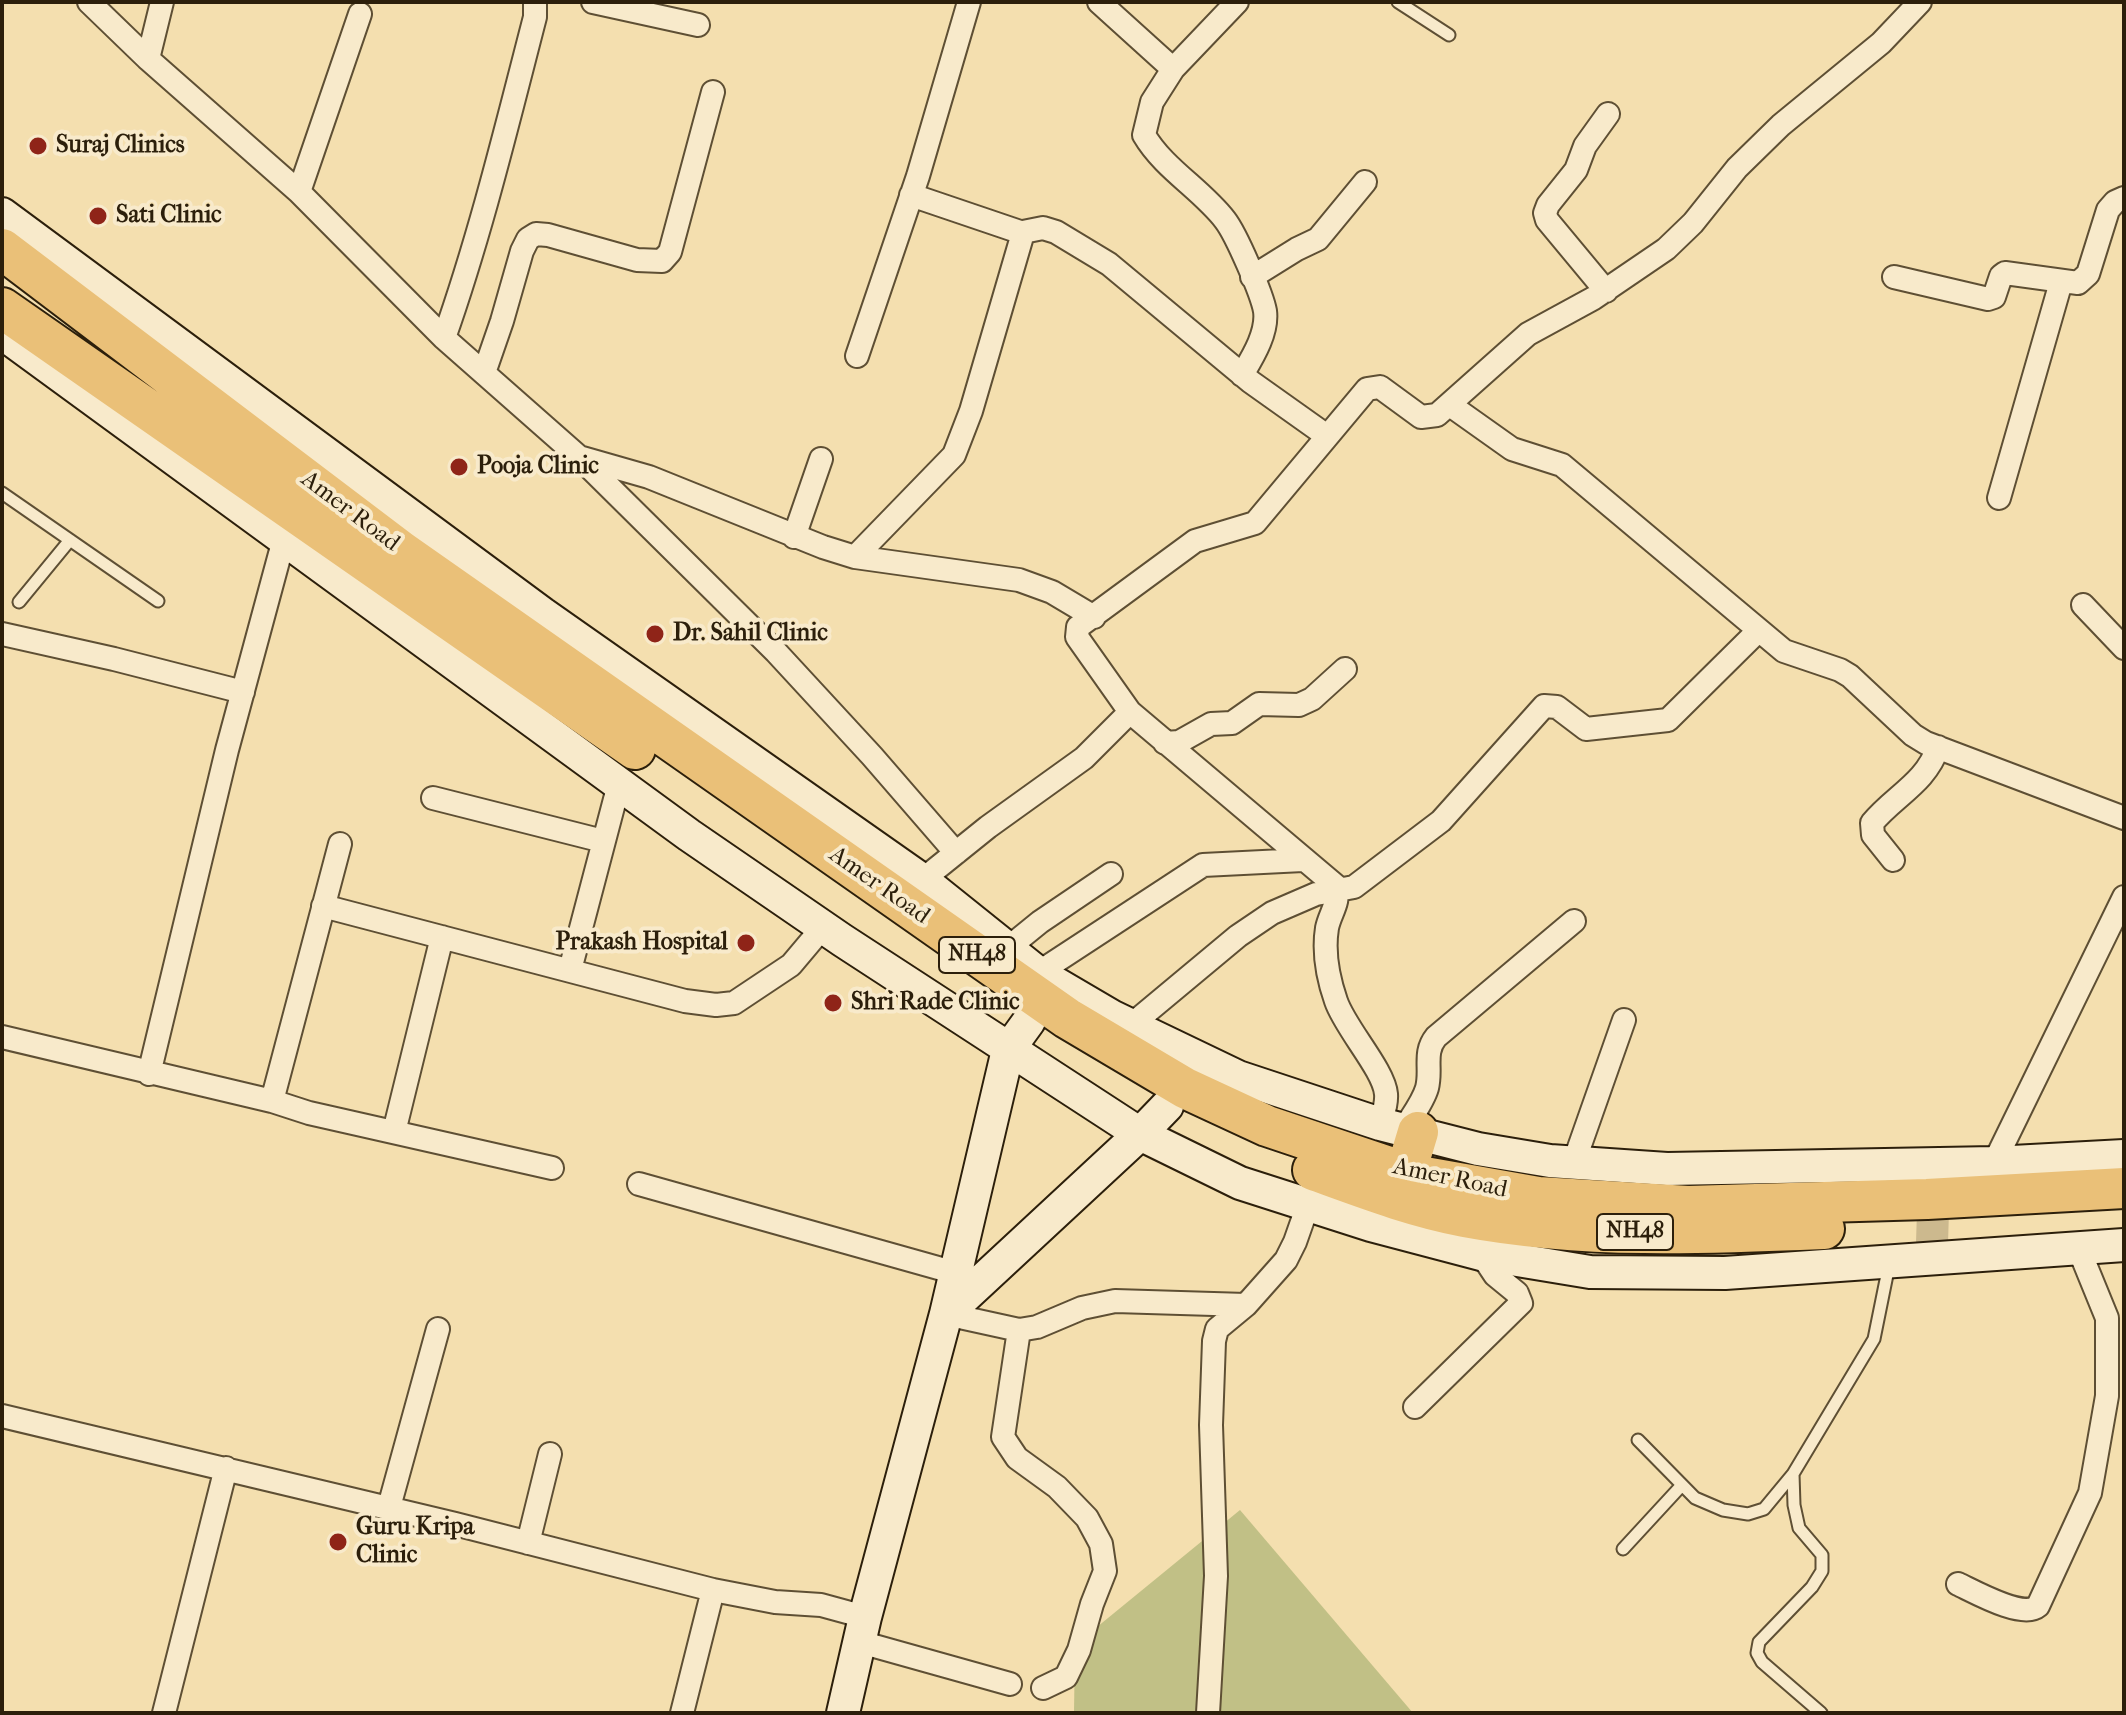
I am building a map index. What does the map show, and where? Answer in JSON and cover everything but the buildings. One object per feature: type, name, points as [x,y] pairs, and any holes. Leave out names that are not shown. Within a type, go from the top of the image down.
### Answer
[{"type":"highway","name":"Amer Road","points":[[10,250],[286,444],[402,552],[910,890],[1067,1018],[1185,1088],[1267,1126],[1406,1172],[1538,1197],[1688,1206],[1927,1199],[2124,1188]]},
{"type":"highway","name":"Amer Road","points":[[3,325],[55,347],[1018,1035],[1252,1149],[1401,1202],[1464,1217],[1538,1227],[1689,1235],[2124,1214]]},
{"type":"highway","points":[[1401,1128],[1406,1172]]},
{"type":"street","points":[[148,59],[162,2]]},
{"type":"street","points":[[444,338],[501,151],[535,17],[535,2]]},
{"type":"street","points":[[593,2],[698,25]]},
{"type":"street","points":[[857,356],[911,195],[969,2]]},
{"type":"street","points":[[1099,2],[1173,69]]},
{"type":"street","points":[[1237,2],[1173,69],[1152,102],[1144,135],[1153,150],[1225,219],[1252,277],[1265,313],[1260,340],[1242,375]]},
{"type":"street","points":[[1401,1128],[1386,1106],[1385,1089],[1341,1014],[1329,978],[1326,940],[1338,892],[1333,882],[1130,712],[1077,637],[1078,627],[1195,541],[1255,523],[1360,396],[1374,386],[1385,390],[1421,417],[1437,415],[1528,334],[1606,291],[1666,249],[1693,223],[1737,168],[1781,125],[1881,43],[1920,2]]},
{"type":"street","points":[[100,7],[148,59],[299,192],[444,338],[579,457],[776,652],[956,853]]},
{"type":"street","points":[[299,192],[360,14]]},
{"type":"street","points":[[484,373],[528,239],[536,234],[548,235],[637,260],[662,261],[670,252],[713,92]]},
{"type":"street","points":[[1606,291],[1547,220],[1545,213],[1576,170],[1585,146],[1608,114]]},
{"type":"street","points":[[1252,277],[1318,239],[1365,182]]},
{"type":"street","points":[[911,195],[1023,232],[1043,228],[1056,232],[1109,264],[1242,375],[1327,436]]},
{"type":"street","points":[[1894,277],[1988,299],[1996,294],[2001,276],[2005,273],[2078,283],[2088,274],[2108,210],[2124,198]]},
{"type":"street","points":[[2,214],[286,444]]},
{"type":"street","points":[[855,557],[954,455],[971,411],[1023,232]]},
{"type":"street","points":[[1999,498],[2061,282]]},
{"type":"street","points":[[3,325],[284,539],[619,784],[823,927],[1018,1035],[1140,1134],[1240,1183],[1481,1254],[1590,1272],[1725,1273],[1890,1261],[1932,1251],[2124,1245]]},
{"type":"street","points":[[1450,405],[1512,449],[1562,465],[1758,631],[1784,651],[1850,676],[1913,735],[2124,818]]},
{"type":"street","points":[[579,457],[649,477],[794,537],[855,557],[1019,580],[1052,592],[1094,617]]},
{"type":"street","points":[[794,537],[821,459]]},
{"type":"street","points":[[149,1074],[188,907],[284,539]]},
{"type":"street","points":[[2083,605],[2124,648]]},
{"type":"street","points":[[1130,1026],[1238,936],[1272,913],[1316,894],[1354,887],[1446,817],[1544,706],[1557,707],[1586,729],[1664,722],[1758,631]]},
{"type":"street","points":[[2,634],[243,692]]},
{"type":"street","points":[[1165,743],[1179,742],[1211,724],[1232,723],[1259,704],[1294,707],[1307,702],[1345,669]]},
{"type":"street","points":[[1130,712],[1084,758],[910,890],[1008,948],[1038,973],[1130,1026],[1238,1077],[1478,1149],[1574,1162],[1667,1169],[1935,1171],[1994,1163],[2124,1156]]},
{"type":"street","points":[[1893,860],[1873,835],[1872,823],[1922,777],[1938,747]]},
{"type":"street","points":[[570,970],[619,784]]},
{"type":"street","points":[[433,798],[603,841]]},
{"type":"street","points":[[272,1101],[340,844]]},
{"type":"street","points":[[1038,973],[1203,865],[1303,860]]},
{"type":"street","points":[[1008,948],[1040,922],[1111,874]]},
{"type":"street","points":[[1994,1163],[2124,897]]},
{"type":"street","points":[[323,906],[685,1001],[716,1005],[734,1003],[791,965],[823,927]]},
{"type":"street","points":[[1401,1128],[1426,1089],[1429,1073],[1427,1053],[1436,1037],[1574,921]]},
{"type":"street","points":[[394,1132],[442,937]]},
{"type":"street","points":[[1574,1162],[1624,1020]]},
{"type":"street","points":[[843,1713],[862,1629],[1018,1035]]},
{"type":"street","points":[[2,1037],[272,1101],[309,1113],[552,1168]]},
{"type":"street","points":[[946,1314],[1167,1106]]},
{"type":"street","points":[[639,1184],[956,1273]]},
{"type":"street","points":[[1208,1713],[1216,1576],[1211,1425],[1214,1341],[1217,1329],[1246,1305],[1286,1260],[1308,1205]]},
{"type":"street","points":[[1958,1584],[2024,1612],[2033,1611],[2090,1493],[2107,1396],[2107,1318],[2078,1247]]},
{"type":"street","points":[[1415,1407],[1521,1303],[1517,1293],[1495,1275],[1481,1254]]},
{"type":"street","points":[[946,1314],[1019,1330],[1037,1327],[1082,1308],[1115,1301],[1246,1305]]},
{"type":"street","points":[[389,1507],[438,1329]]},
{"type":"street","points":[[1019,1330],[1003,1437],[1017,1458],[1057,1487],[1087,1518],[1101,1544],[1105,1571],[1079,1650],[1066,1677],[1043,1688]]},
{"type":"street","points":[[2,1416],[389,1507],[713,1590],[775,1602],[821,1605],[862,1629],[1010,1684]]},
{"type":"street","points":[[528,1543],[550,1454]]},
{"type":"street","points":[[164,1713],[226,1468]]},
{"type":"street","points":[[682,1713],[713,1590]]},
{"type":"lane","points":[[1398,2],[1449,35]]},
{"type":"lane","points":[[2,493],[158,601]]},
{"type":"lane","points":[[19,602],[70,540]]},
{"type":"lane","points":[[1638,1440],[1695,1498],[1723,1510],[1748,1514],[1764,1509],[1793,1474],[1874,1339],[1890,1261]]},
{"type":"lane","points":[[1793,1474],[1794,1505],[1799,1528],[1822,1555],[1822,1571],[1812,1587],[1759,1642],[1757,1653],[1762,1662],[1817,1711]]},
{"type":"lane","points":[[1623,1549],[1682,1485]]},
{"type":"shaded area","points":[[1240,1510],[1413,1713],[1074,1713],[1075,1645]]},
{"type":"tunnel","points":[[1932,1243],[1934,1179]]},
{"type":"place","name":"Suraj Clinics","points":[[38,146]]},
{"type":"place","name":"Sati Clinic","points":[[98,216]]},
{"type":"place","name":"Pooja Clinic","points":[[459,467]]},
{"type":"place","name":"Dr. Sahil Clinic","points":[[655,634]]},
{"type":"place","name":"Prakash Hospital","points":[[746,943]]},
{"type":"place","name":"Shri Rade Clinic","points":[[833,1003]]},
{"type":"place","name":"Guru Kripa Clinic","points":[[338,1542]]}]
